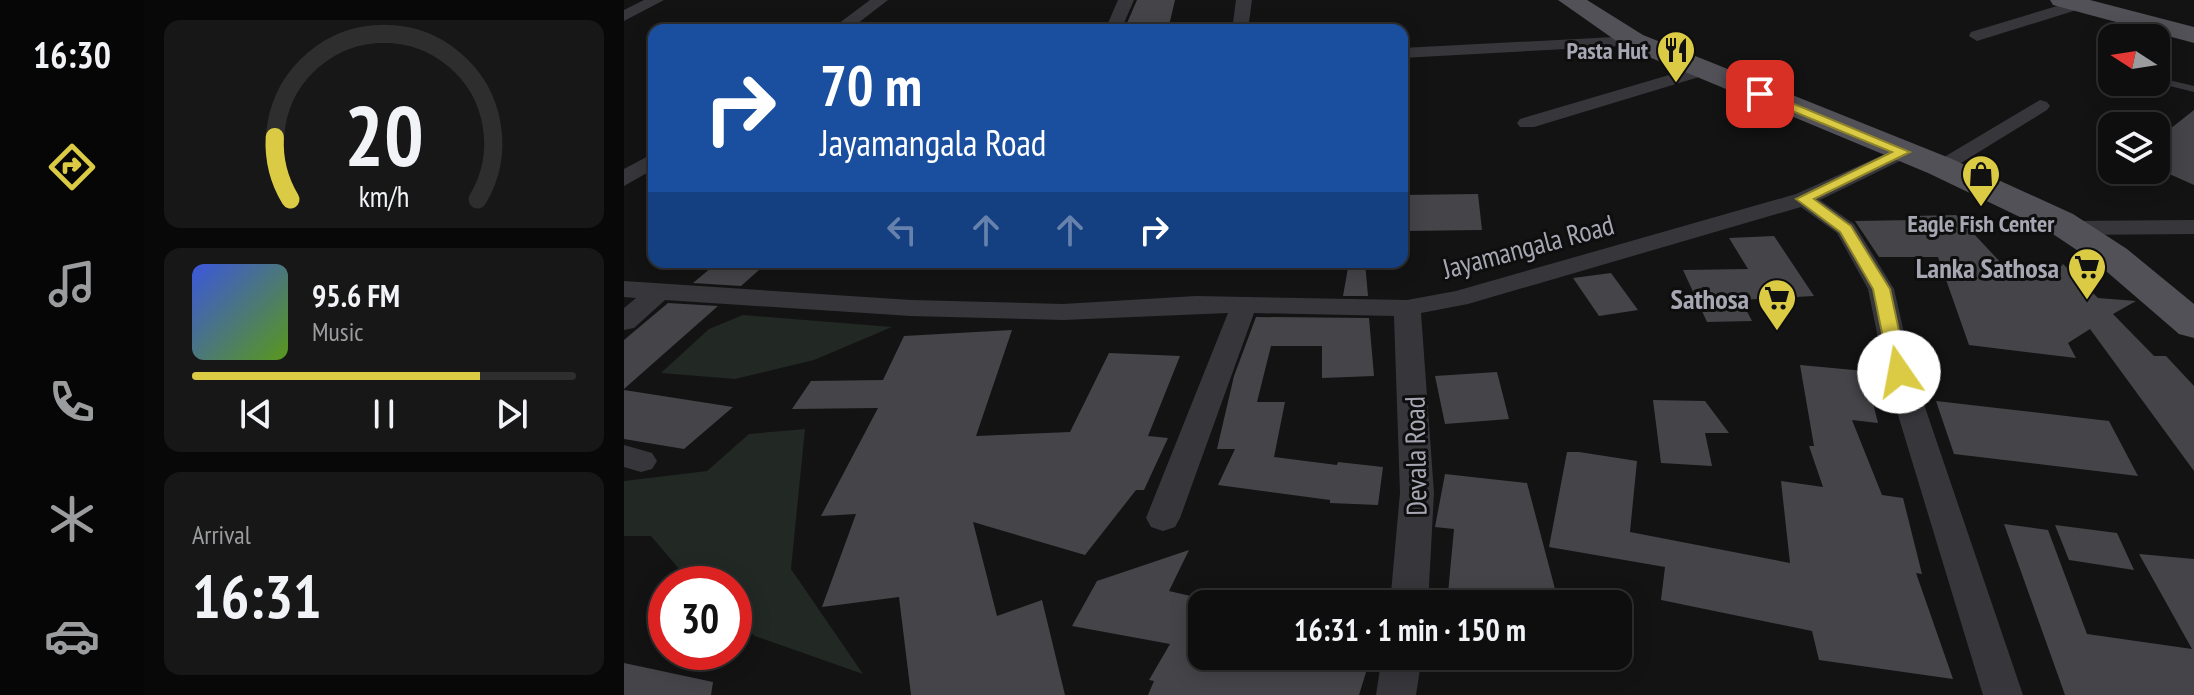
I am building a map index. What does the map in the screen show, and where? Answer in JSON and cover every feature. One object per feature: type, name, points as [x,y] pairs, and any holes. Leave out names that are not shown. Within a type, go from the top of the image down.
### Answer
[{"type":"main road","points":[[1570,0],[1634,41],[1940,166],[2069,228],[2113,257],[2194,325]]},
{"type":"main road","points":[[2069,2],[2131,24]]},
{"type":"main road","points":[[2170,34],[2194,35]]},
{"type":"street","points":[[624,16],[656,0]]},
{"type":"street","points":[[846,24],[880,0]]},
{"type":"street","points":[[1116,24],[1126,0]]},
{"type":"street","points":[[1241,24],[1244,0]]},
{"type":"street","points":[[1977,36],[2069,2]]},
{"type":"street","points":[[1408,53],[1634,41]]},
{"type":"street","points":[[1527,123],[1703,70]]},
{"type":"street","points":[[1940,166],[2040,106]]},
{"type":"street","name":"Jayamangala Road","points":[[624,289],[927,309],[1063,312],[1196,304],[1407,308],[1526,280],[1804,199],[1903,152]]},
{"type":"street","points":[[624,179],[648,163]]},
{"type":"street","points":[[1804,199],[1846,229],[1881,289],[1899,372],[2003,695]]},
{"type":"street","points":[[2069,228],[2194,227]]},
{"type":"street","points":[[624,322],[658,292]]},
{"type":"street","points":[[1163,518],[1244,305]]},
{"type":"street","name":"Devala Road","points":[[1407,308],[1416,403],[1416,559],[1411,590]]},
{"type":"street","points":[[1396,695],[1400,670]]},
{"type":"lane","points":[[2170,83],[2194,89]]},
{"type":"shaded area","points":[[743,315],[892,327],[814,360],[735,379],[661,373],[709,329]]},
{"type":"shaded area","points":[[805,429],[791,569],[863,674],[752,634],[752,566],[677,566],[651,536],[624,536],[624,481],[707,471],[749,434]]},
{"type":"building","points":[[1137,0],[1175,0],[1169,24],[1127,24]]},
{"type":"building","points":[[2194,110],[2194,185],[2170,174],[2170,129]]},
{"type":"building","points":[[1478,194],[1482,230],[1408,231],[1408,195]]},
{"type":"building","points":[[1956,215],[2004,266],[2041,266],[2052,277],[2063,264],[2098,298],[2136,301],[2113,314],[2154,356],[2166,356],[2194,386],[2194,471],[2090,329],[2068,343],[2076,358],[1969,345],[1938,257],[1879,257],[1855,221],[1915,220],[1911,216]]},
{"type":"building","points":[[1774,236],[1814,296],[1741,300],[1752,321],[1707,322],[1683,270],[1748,269],[1729,238]]},
{"type":"building","points":[[711,268],[761,268],[741,286],[693,283]]},
{"type":"building","points":[[1348,268],[1366,268],[1368,296],[1343,296]]},
{"type":"building","points":[[1611,273],[1638,310],[1599,316],[1573,278]]},
{"type":"building","points":[[668,303],[718,306],[624,389],[624,340]]},
{"type":"building","points":[[1256,317],[1369,318],[1374,376],[1322,378],[1322,346],[1271,346],[1257,402],[1285,402],[1274,457],[1383,467],[1378,505],[1330,503],[1330,500],[1218,485],[1235,449],[1217,449],[1234,376]]},
{"type":"building","points":[[1012,330],[976,436],[1070,432],[1109,353],[1180,356],[1148,436],[1168,438],[1144,490],[1136,490],[1085,555],[973,522],[997,616],[1042,600],[1065,695],[911,695],[899,597],[822,607],[856,514],[821,516],[878,408],[792,409],[811,381],[883,380],[904,336]]},
{"type":"building","points":[[1800,365],[1865,371],[1878,423],[1852,420],[1882,495],[1903,498],[1922,574],[1916,573],[1953,679],[1819,660],[1812,631],[1661,600],[1665,567],[1549,547],[1567,452],[1579,452],[1637,461],[1630,532],[1790,563],[1781,481],[1823,487],[1809,446],[1814,446]]},
{"type":"building","points":[[1497,372],[1509,419],[1445,424],[1435,376]]},
{"type":"building","points":[[624,390],[733,407],[684,449],[624,439]]},
{"type":"building","points":[[1653,400],[1705,401],[1729,433],[1705,433],[1712,466],[1661,463]]},
{"type":"building","points":[[1936,401],[2109,421],[2138,476],[1954,454]]},
{"type":"building","points":[[1445,474],[1527,483],[1555,590],[1448,590],[1454,529],[1435,527]]},
{"type":"building","points":[[2004,524],[2048,530],[2087,634],[2192,649],[2139,554],[2194,559],[2194,695],[2065,695]]},
{"type":"building","points":[[2055,525],[2117,533],[2134,570],[2069,560]]},
{"type":"building","points":[[1189,550],[1169,591],[1188,595],[1188,670],[1367,670],[1359,695],[1148,695],[1154,681],[1149,680],[1170,644],[1072,626],[1097,581]]},
{"type":"building","points":[[624,663],[713,682],[711,695],[624,695]]},
{"type":"place","name":"Pasta Hut","points":[[1676,84]]},
{"type":"place","name":"Eagle Fish Center","points":[[1981,208]]},
{"type":"place","name":"Lanka Sathosa","points":[[2087,301]]},
{"type":"place","name":"Sathosa","points":[[1777,332]]},
{"type":"route","points":[[1760,94],[1903,152],[1804,199],[1846,229],[1881,289],[1899,372]]}]
